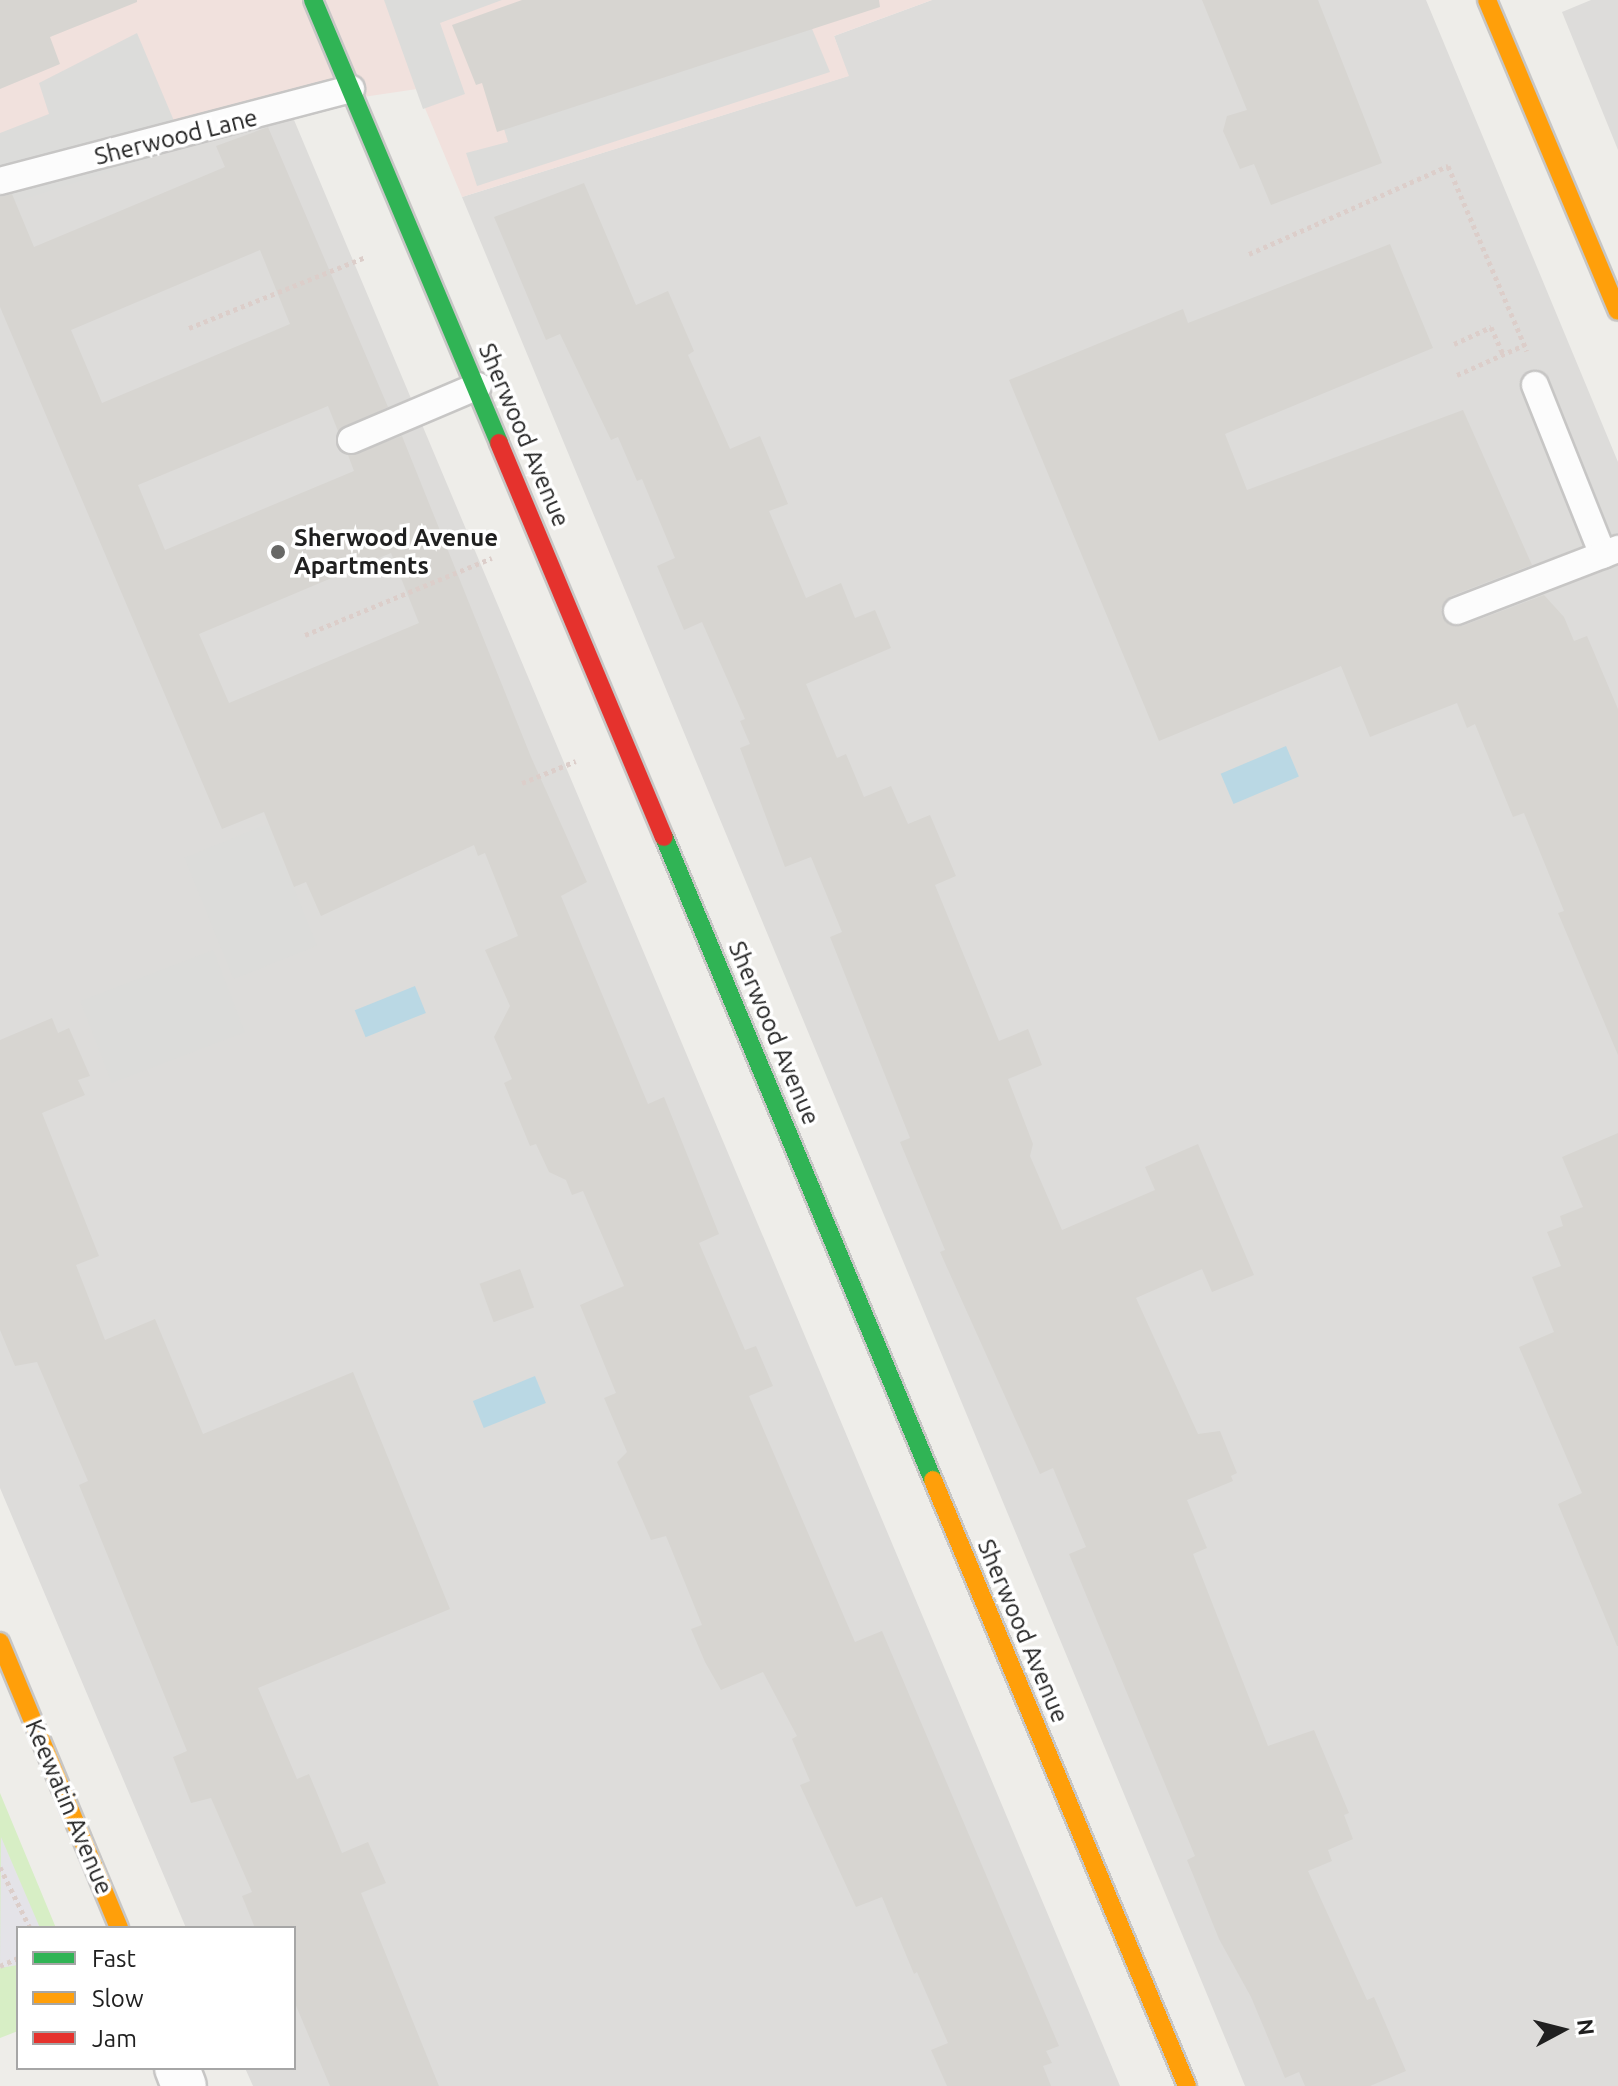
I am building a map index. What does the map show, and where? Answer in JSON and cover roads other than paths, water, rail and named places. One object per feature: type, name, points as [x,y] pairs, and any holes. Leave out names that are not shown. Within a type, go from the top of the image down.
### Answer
[{"type":"street","name":"Sherwood Avenue","points":[[313,0],[478,386],[1187,2086]]},
{"type":"street","points":[[1487,0],[1618,311]]},
{"type":"street","name":"Keewatin Avenue","points":[[0,1642],[118,1926]]},
{"type":"lane","name":"Sherwood Lane","points":[[0,181],[351,89]]},
{"type":"lane","points":[[1457,611],[1610,552],[1535,385]]},
{"type":"lane","points":[[351,440],[478,386]]},
{"type":"water","points":[[1286,746],[1299,776],[1234,804],[1221,774]]},
{"type":"water","points":[[415,986],[426,1013],[366,1037],[355,1010]]},
{"type":"water","points":[[535,1376],[546,1403],[484,1428],[473,1401]]},
{"type":"place","name":"Sherwood Avenue Apartments","points":[[278,552]]}]
